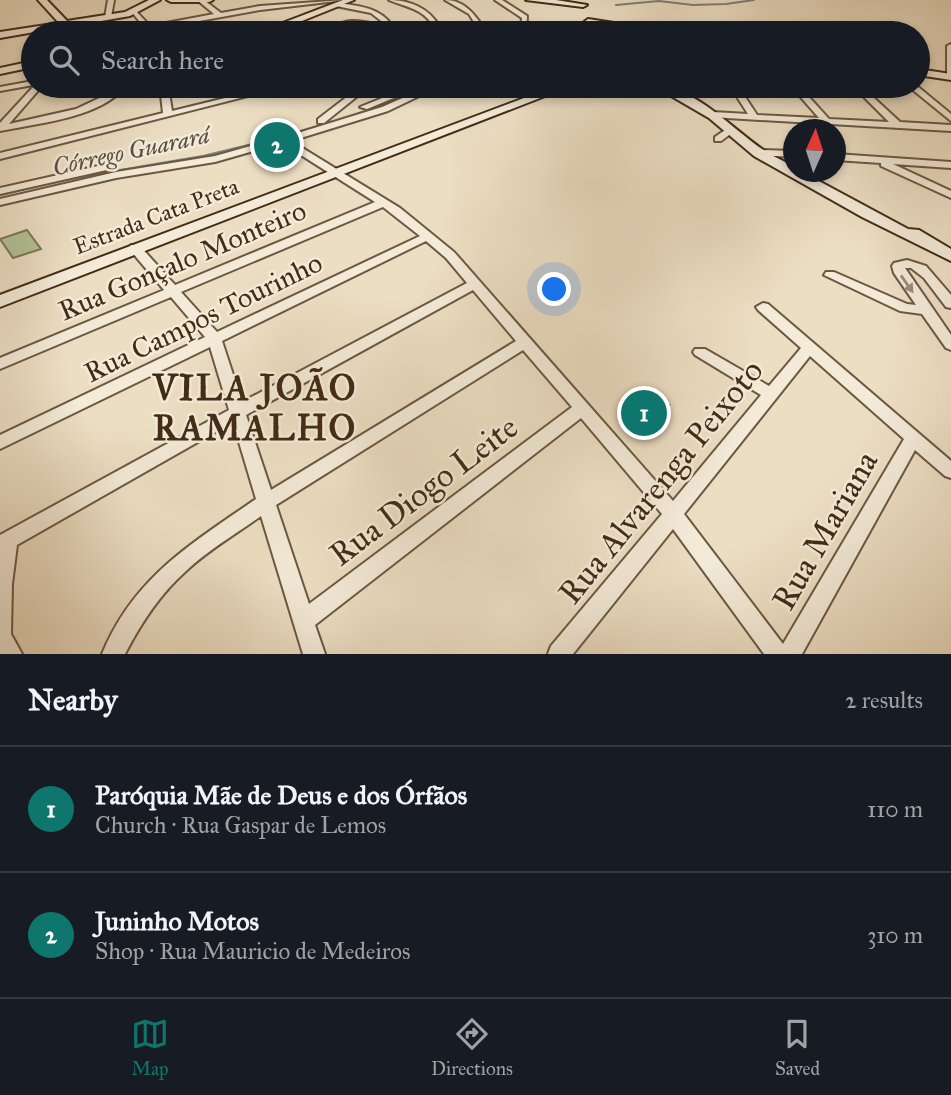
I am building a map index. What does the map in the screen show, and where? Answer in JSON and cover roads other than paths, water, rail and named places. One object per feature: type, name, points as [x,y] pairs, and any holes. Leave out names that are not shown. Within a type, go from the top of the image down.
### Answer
[{"type":"street","points":[[42,0],[63,21]]},
{"type":"street","points":[[108,17],[111,0]]},
{"type":"street","points":[[84,21],[134,12],[156,0]]},
{"type":"street","points":[[172,0],[209,0]]},
{"type":"street","points":[[200,0],[219,15]]},
{"type":"street","points":[[189,21],[292,2],[350,0]]},
{"type":"street","points":[[392,0],[416,7],[433,21]]},
{"type":"street","points":[[448,0],[476,17],[478,21]]},
{"type":"street","points":[[498,0],[525,17],[524,21]]},
{"type":"street","points":[[530,0],[577,3],[589,21]]},
{"type":"street","points":[[295,21],[340,2],[379,15],[387,21]]},
{"type":"street","points":[[134,12],[141,21]]},
{"type":"street","points":[[0,34],[21,31]]},
{"type":"street","points":[[930,74],[951,77],[951,47]]},
{"type":"street","points":[[0,71],[21,67]]},
{"type":"street","points":[[0,89],[21,85]]},
{"type":"street","points":[[0,128],[27,98]]},
{"type":"street","points":[[0,128],[64,114],[104,98]]},
{"type":"street","points":[[166,98],[168,114]]},
{"type":"street","points":[[0,156],[234,98]]},
{"type":"street","points":[[321,121],[350,98]]},
{"type":"street","points":[[0,202],[116,175],[215,159],[386,98]]},
{"type":"street","points":[[0,191],[79,173],[280,137],[354,120],[413,98]]},
{"type":"street","name":"Estrada Cata Preta","points":[[0,301],[137,245],[336,172],[521,98]]},
{"type":"street","points":[[688,98],[720,116],[765,153],[783,162]]},
{"type":"street","points":[[742,98],[755,118]]},
{"type":"street","points":[[806,98],[824,119]]},
{"type":"street","points":[[870,98],[897,125]]},
{"type":"street","points":[[927,98],[951,118]]},
{"type":"street","points":[[336,109],[348,112]]},
{"type":"street","points":[[720,116],[783,119]]},
{"type":"street","points":[[720,116],[731,131],[765,153],[877,219],[924,240]]},
{"type":"street","points":[[846,122],[951,128]]},
{"type":"street","points":[[718,139],[731,131]]},
{"type":"street","points":[[280,137],[384,202],[428,236],[455,252],[475,283],[673,514],[777,654]]},
{"type":"street","points":[[765,153],[783,154]]},
{"type":"street","points":[[846,158],[951,165]]},
{"type":"street","points":[[877,160],[951,195]]},
{"type":"street","points":[[820,182],[951,256]]},
{"type":"street","name":"Rua Gonçalo Monteiro","points":[[0,364],[384,202]]},
{"type":"street","name":"Rua Campos Tourinho","points":[[0,442],[428,236]]},
{"type":"street","points":[[137,245],[171,291],[214,338],[314,654]]},
{"type":"street","points":[[951,304],[925,270],[904,262],[898,266],[951,345]]},
{"type":"street","points":[[830,275],[905,309],[926,310]]},
{"type":"street","points":[[11,654],[0,636],[4,543],[475,283]]},
{"type":"street","points":[[763,307],[951,471]]},
{"type":"street","points":[[113,654],[128,626],[153,591],[180,563],[265,503],[525,342]]},
{"type":"street","name":"Rua Alvarenga Peixoto","points":[[559,654],[809,348]]},
{"type":"street","points":[[700,352],[771,394]]},
{"type":"street","name":"Rua Diogo Leite","points":[[303,621],[581,409]]},
{"type":"street","name":"Rua Mariana","points":[[790,654],[913,438]]},
{"type":"waterway","points":[[616,5],[659,1],[693,5],[726,4],[754,0]]},
{"type":"waterway","name":"Córrego Guarará","points":[[347,118],[401,98]]},
{"type":"waterway","name":"Córrego Guarará","points":[[288,135],[323,125]]},
{"type":"waterway","name":"Córrego Guarará","points":[[63,180],[204,156],[269,140]]},
{"type":"waterway","name":"Córrego Guarará","points":[[0,195],[39,185]]},
{"type":"place","name":"Juninho Motos","points":[[277,145]]},
{"type":"place","name":"Paróquia Mãe de Deus e dos Órfãos","points":[[644,413]]},
{"type":"district","name":"VILA JOÃO RAMALHO","points":[[255,408]]}]
